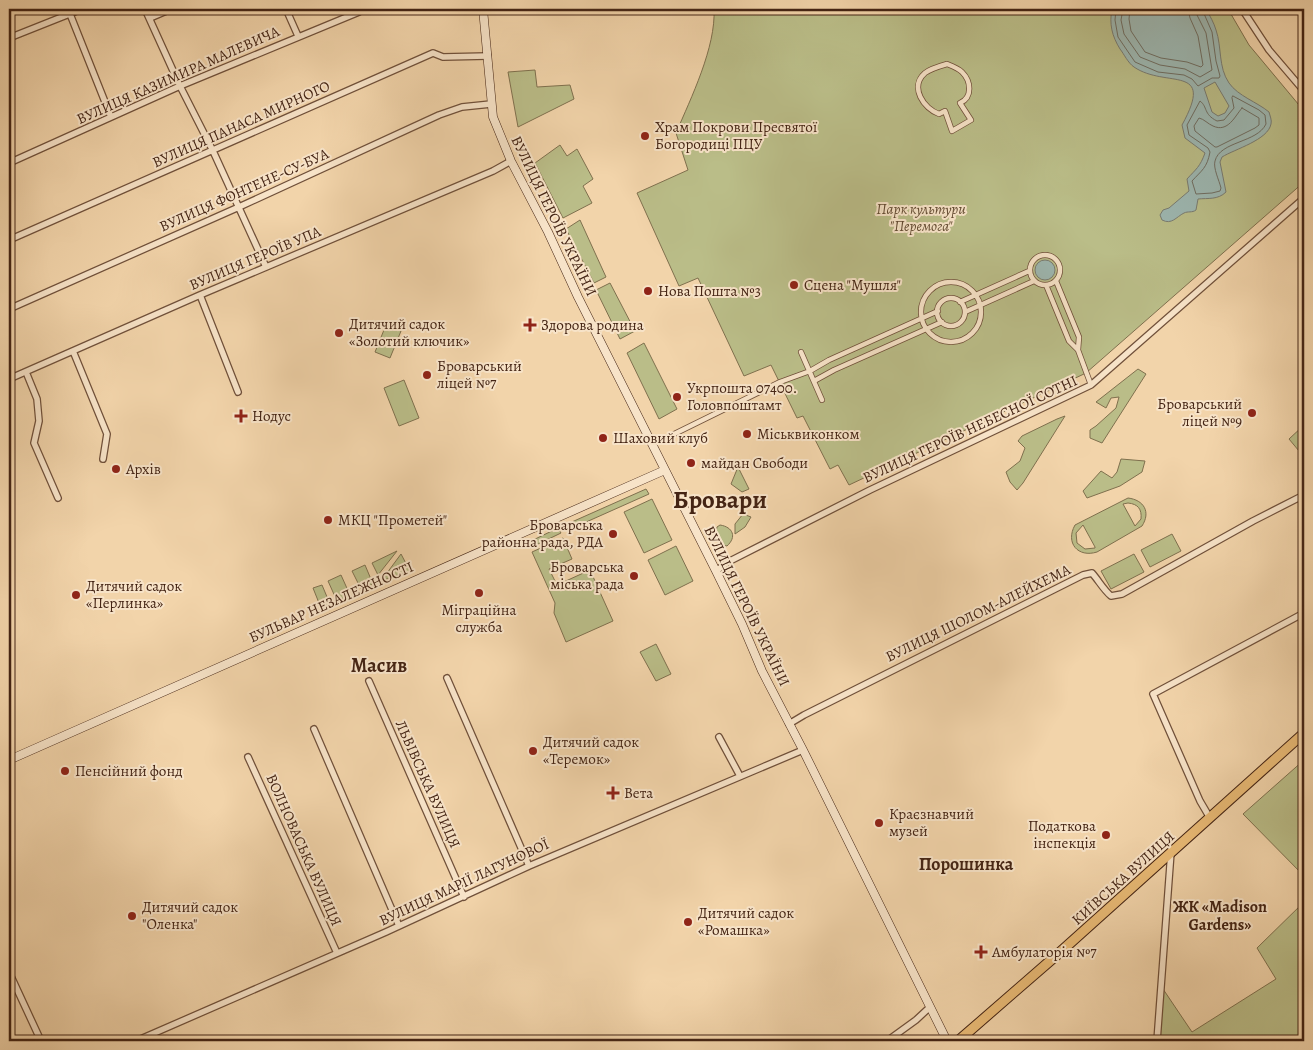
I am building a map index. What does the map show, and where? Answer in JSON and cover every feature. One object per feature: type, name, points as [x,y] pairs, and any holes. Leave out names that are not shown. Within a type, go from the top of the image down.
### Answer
[{"type":"main road","name":"ВУЛИЦЯ ГЕРОЇВ УКРАЇНИ","points":[[483,9],[492,116],[511,162],[548,232],[570,282],[716,571],[762,671],[804,750],[947,1041]]},
{"type":"main road","name":"БУЛЬВАР НЕЗАЛЕЖНОСТІ","points":[[9,760],[665,470]]},
{"type":"main road","name":"КИЇВСЬКА ВУЛИЦЯ","points":[[958,1041],[1051,961],[1304,733]]},
{"type":"street","points":[[9,38],[82,9]]},
{"type":"street","points":[[145,9],[266,267]]},
{"type":"street","points":[[150,18],[171,9]]},
{"type":"street","points":[[286,9],[298,36]]},
{"type":"street","points":[[1242,9],[1269,50],[1304,91]]},
{"type":"street","name":"ВУЛИЦЯ КАЗИМИРА МАЛЕВИЧА","points":[[9,163],[180,86],[358,12]]},
{"type":"street","points":[[70,14],[111,118]]},
{"type":"street","name":"ВУЛИЦЯ ПАНАСА МИРНОГО","points":[[9,240],[433,53],[443,57],[488,56]]},
{"type":"street","points":[[947,64],[954,66],[961,71],[969,86],[969,94],[965,101],[960,103],[971,120],[952,131],[945,111],[939,114],[934,112],[924,104],[920,97],[919,89],[922,77],[926,72],[947,64]]},
{"type":"street","name":"ВУЛИЦЯ ФОНТЕНЕ-СУ-БУА","points":[[9,309],[239,207],[439,115],[462,107],[491,104]]},
{"type":"street","name":"ВУЛИЦЯ ГЕРОЇВ УПА","points":[[9,379],[511,162]]},
{"type":"street","name":"ВУЛИЦЯ ГЕРОЇВ НЕБЕСНОЇ СОТНІ","points":[[716,571],[728,562],[870,490],[1091,385],[1304,198]]},
{"type":"street","points":[[1041,255],[1048,255],[1055,259],[1059,265],[1060,273],[1056,280],[1046,285],[1034,281],[1029,271],[1034,259],[1041,255]]},
{"type":"street","points":[[960,302],[1029,271]]},
{"type":"street","points":[[1056,280],[1079,337],[1078,350]]},
{"type":"street","points":[[965,312],[1034,281]]},
{"type":"street","points":[[960,283],[970,288],[976,295],[980,305],[981,316],[978,326],[972,334],[955,342],[945,342],[935,338],[926,329],[922,319],[921,308],[924,298],[940,284],[960,283]]},
{"type":"street","points":[[1046,285],[1069,341],[1078,350],[1091,385]]},
{"type":"street","points":[[200,295],[238,392]]},
{"type":"street","points":[[953,299],[960,302],[965,312],[962,321],[956,325],[949,326],[942,322],[939,318],[939,306],[945,300],[953,299]]},
{"type":"street","points":[[666,438],[780,382],[810,371],[829,360],[938,312]]},
{"type":"street","points":[[814,381],[834,370],[942,322]]},
{"type":"street","points":[[73,351],[107,434],[103,459]]},
{"type":"street","points":[[801,352],[822,400]]},
{"type":"street","points":[[26,372],[37,399],[39,420],[34,443],[58,498]]},
{"type":"street","name":"ВУЛИЦЯ ШОЛОМ-АЛЕЙХЕМА","points":[[789,724],[896,668],[1083,575],[1092,574],[1111,596],[1122,594],[1253,521],[1304,495]]},
{"type":"street","points":[[1210,818],[1196,792],[1153,694],[1304,613]]},
{"type":"street","points":[[447,678],[529,866]]},
{"type":"street","name":"ЛЬВІВСЬКА ВУЛИЦЯ","points":[[369,681],[464,897]]},
{"type":"street","points":[[314,730],[399,926]]},
{"type":"street","points":[[719,737],[740,776]]},
{"type":"street","name":"ВУЛИЦЯ МАРІЇ ЛАГУНОВОЇ","points":[[136,1041],[399,926],[529,866],[804,750]]},
{"type":"street","name":"ВОЛНОВАСЬКА ВУЛИЦЯ","points":[[248,757],[337,953]]},
{"type":"street","points":[[1157,1041],[1171,852]]},
{"type":"street","points":[[9,972],[41,1041]]},
{"type":"street","points":[[887,1041],[916,1020],[930,1007]]},
{"type":"green space","name":"Парк культури \"Перемога\"","points":[[714,9],[1228,9],[1249,45],[1304,111],[1304,182],[1086,373],[849,485],[838,465],[830,469],[803,416],[797,418],[771,365],[744,376],[698,278],[679,286],[637,193],[688,170],[676,133],[707,56],[714,24]]},
{"type":"green space","points":[[535,70],[537,87],[570,85],[574,99],[518,127],[508,72]]},
{"type":"green space","points":[[560,145],[567,156],[577,149],[593,179],[583,186],[592,203],[563,218],[535,163]]},
{"type":"green space","points":[[580,220],[606,277],[594,283],[566,229]]},
{"type":"green space","points":[[610,283],[635,331],[620,339],[596,290]]},
{"type":"green space","points":[[386,325],[401,331],[390,358],[375,352]]},
{"type":"green space","points":[[644,343],[677,409],[659,419],[627,353]]},
{"type":"green space","points":[[1138,369],[1146,374],[1102,443],[1090,438],[1090,430],[1116,408],[1119,397],[1111,398],[1106,408],[1096,402]]},
{"type":"green space","points":[[404,380],[419,418],[399,426],[384,388]]},
{"type":"green space","points":[[1065,416],[1017,490],[1010,482],[1006,472],[1020,461],[1025,448],[1018,441],[1022,436]]},
{"type":"green space","points":[[1304,427],[1304,457],[1289,439]]},
{"type":"green space","points":[[1121,459],[1145,461],[1142,472],[1120,486],[1087,498],[1083,491],[1101,471],[1112,478],[1117,472]]},
{"type":"green space","points":[[738,467],[749,489],[742,492],[731,484]]},
{"type":"green space","points":[[646,489],[649,494],[566,531],[565,525]]},
{"type":"green space","points":[[1128,498],[1142,504],[1146,512],[1145,521],[1142,526],[1097,552],[1084,553],[1075,547],[1072,532],[1075,525]],"holes":[[[1128,503],[1137,506],[1141,512],[1141,519],[1135,526],[1123,504]],[[1083,525],[1095,547],[1095,548],[1085,549],[1077,543],[1076,533]]]},
{"type":"green space","points":[[652,499],[672,540],[644,553],[624,512]]},
{"type":"green space","points":[[743,514],[751,517],[745,527],[735,534],[735,524]]},
{"type":"green space","points":[[720,525],[731,530],[733,536],[727,546],[722,545],[716,532],[717,527]]},
{"type":"green space","points":[[556,529],[561,533],[530,548],[529,544],[531,541]]},
{"type":"green space","points":[[1172,534],[1181,551],[1150,567],[1141,550]]},
{"type":"green space","points":[[563,538],[572,559],[549,569],[557,585],[590,570],[613,621],[566,642],[554,613],[555,603],[532,552]]},
{"type":"green space","points":[[676,546],[693,581],[665,595],[648,560]]},
{"type":"green space","points":[[397,551],[378,575],[372,563]]},
{"type":"green space","points":[[401,554],[410,571],[381,581]]},
{"type":"green space","points":[[1134,554],[1144,572],[1111,589],[1101,571]]},
{"type":"green space","points":[[365,565],[373,584],[361,589],[352,571]]},
{"type":"green space","points":[[341,575],[350,595],[337,601],[328,581]]},
{"type":"green space","points":[[322,585],[330,604],[321,608],[313,588]]},
{"type":"green space","points":[[656,644],[671,674],[656,681],[640,652]]},
{"type":"green space","points":[[1304,760],[1304,876],[1243,814]]},
{"type":"green space","points":[[1304,902],[1304,1041],[1157,1041],[1161,986],[1192,1032],[1276,979],[1257,948]]},
{"type":"water","points":[[1112,9],[1206,9],[1216,30],[1223,70],[1229,83],[1237,92],[1269,112],[1271,124],[1269,130],[1264,135],[1222,157],[1220,162],[1226,192],[1216,197],[1198,199],[1196,210],[1184,213],[1169,222],[1162,220],[1160,215],[1163,210],[1169,208],[1189,191],[1187,179],[1199,165],[1205,153],[1185,138],[1182,125],[1191,106],[1193,93],[1190,85],[1183,81],[1160,77],[1134,67],[1128,61],[1115,39],[1111,25]],"holes":[[[1215,82],[1229,106],[1225,113],[1218,116],[1212,112],[1204,88]]]},
{"type":"water","points":[[1045,260],[1052,263],[1055,270],[1052,277],[1045,280],[1038,277],[1035,270],[1038,263]]},
{"type":"place","name":"Храм Покрови Пресвятої Богородиці ПЦУ","points":[[645,136]]},
{"type":"place","name":"Сцена \"Мушля\"","points":[[794,285]]},
{"type":"place","name":"Нова Пошта №3","points":[[648,291]]},
{"type":"place","name":"Здорова родина","points":[[530,325]]},
{"type":"place","name":"Дитячий садок «Золотий ключик»","points":[[339,333]]},
{"type":"place","name":"Броварський ліцей №7","points":[[427,375]]},
{"type":"place","name":"Укрпошта 07400. Головпоштамт","points":[[677,397]]},
{"type":"place","name":"Броварський ліцей №9","points":[[1252,413]]},
{"type":"place","name":"Нодус","points":[[241,416]]},
{"type":"place","name":"Міськвиконком","points":[[747,434]]},
{"type":"place","name":"Шаховий клуб","points":[[603,438]]},
{"type":"place","name":"майдан Свободи","points":[[691,463]]},
{"type":"place","name":"Архів","points":[[116,469]]},
{"type":"place","name":"МКЦ \"Прометей\"","points":[[328,520]]},
{"type":"place","name":"Броварська районна рада, РДА","points":[[613,534]]},
{"type":"place","name":"Броварська міська рада","points":[[634,576]]},
{"type":"place","name":"Міграційна служба","points":[[479,593]]},
{"type":"place","name":"Дитячий садок «Перлинка»","points":[[76,595]]},
{"type":"place","name":"Дитячий садок «Теремок»","points":[[533,751]]},
{"type":"place","name":"Пенсійний фонд","points":[[65,771]]},
{"type":"place","name":"Вета","points":[[613,793]]},
{"type":"place","name":"Краєзнавчий музей","points":[[879,823]]},
{"type":"place","name":"Податкова інспекція","points":[[1106,835]]},
{"type":"place","name":"Дитячий садок \"Оленка\"","points":[[132,916]]},
{"type":"place","name":"Дитячий садок «Ромашка»","points":[[688,922]]},
{"type":"place","name":"Амбулаторія №7","points":[[981,952]]},
{"type":"district","name":"Бровари","points":[[720,499]]},
{"type":"district","name":"Масив","points":[[379,665]]},
{"type":"district","name":"Порошинка","points":[[966,864]]},
{"type":"district","name":"ЖК «Madison Gardens»","points":[[1220,915]]}]
